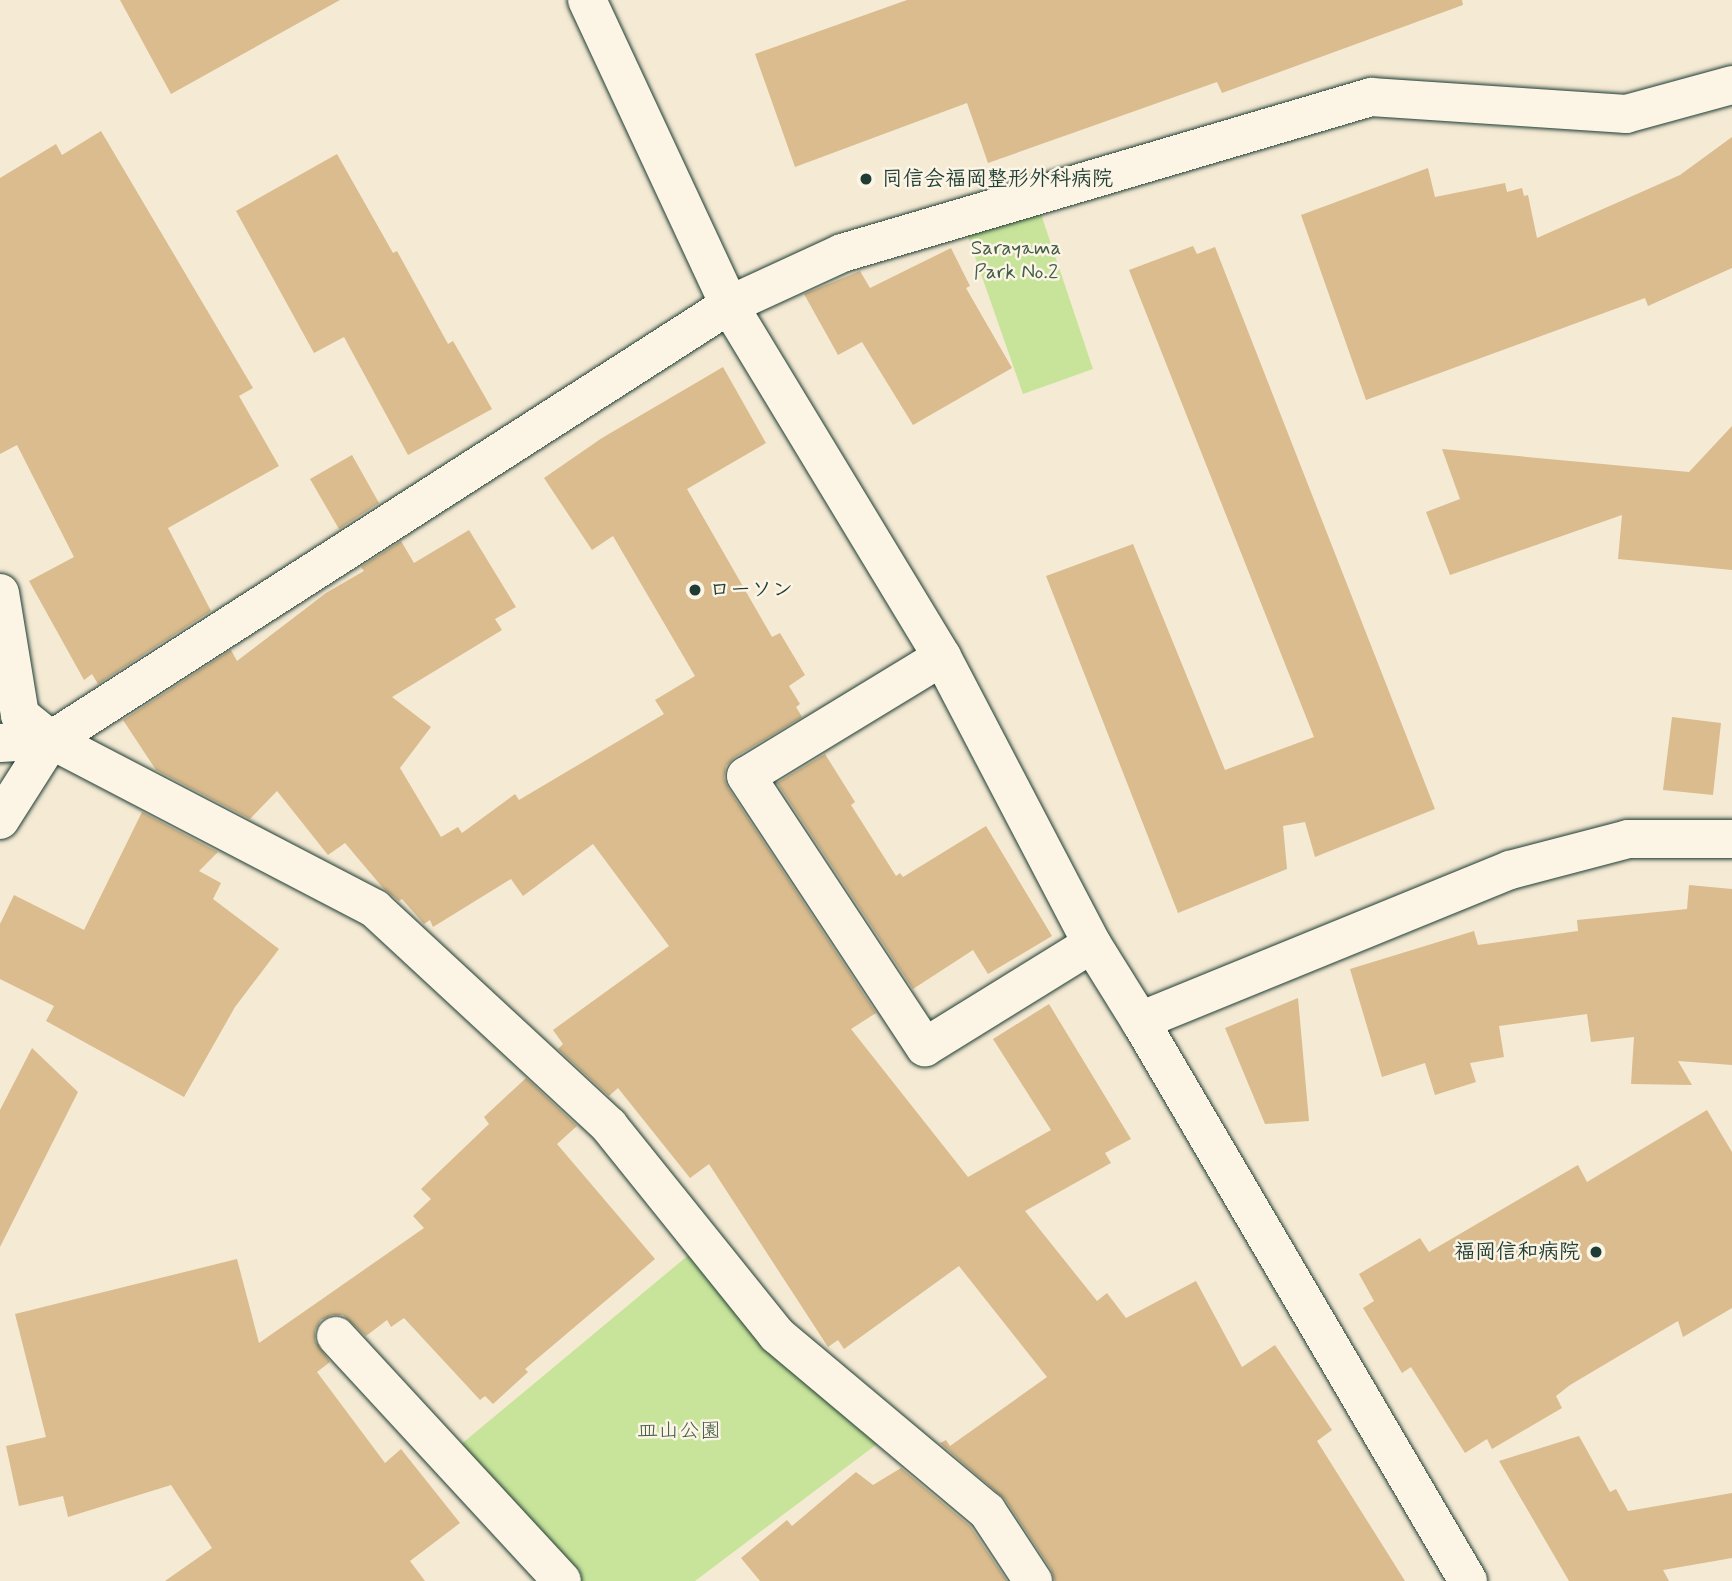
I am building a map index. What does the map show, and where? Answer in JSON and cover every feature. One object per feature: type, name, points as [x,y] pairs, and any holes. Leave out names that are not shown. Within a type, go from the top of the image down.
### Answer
[{"type":"street","points":[[587,0],[729,304],[942,657],[1092,944],[1140,1021],[1468,1581]]},
{"type":"street","points":[[0,820],[51,740],[729,304],[842,253],[1371,97],[1626,114],[1732,85]]},
{"type":"street","points":[[0,593],[20,715],[51,740],[375,909],[610,1126],[778,1335],[987,1511],[1033,1581]]},
{"type":"street","points":[[942,657],[746,776],[925,1047],[1092,944]]},
{"type":"street","points":[[0,743],[51,740]]},
{"type":"street","points":[[1140,1021],[1510,870],[1629,839],[1732,839]]},
{"type":"street","points":[[336,1336],[562,1581]]},
{"type":"green space","name":"Sarayama Park No.2","points":[[1040,211],[1093,369],[1023,394],[967,234]]},
{"type":"green space","name":"皿山公園","points":[[703,1243],[893,1432],[695,1581],[562,1581],[447,1456]]},
{"type":"building","points":[[120,0],[340,0],[171,94]]},
{"type":"building","points":[[907,0],[1462,0],[1463,5],[1222,93],[1217,82],[988,163],[967,103],[795,167],[755,54]]},
{"type":"building","points":[[101,131],[253,388],[239,396],[279,466],[168,528],[211,611],[98,684],[92,674],[84,680],[29,581],[74,557],[17,445],[0,454],[0,178],[56,144],[62,155]]},
{"type":"building","points":[[1732,137],[1732,268],[1648,306],[1645,298],[1366,400],[1301,215],[1428,168],[1435,197],[1505,183],[1507,192],[1522,188],[1524,196],[1528,195],[1537,238],[1680,175]]},
{"type":"building","points":[[337,154],[393,253],[397,251],[448,344],[453,341],[492,409],[408,455],[344,337],[314,353],[236,211]]},
{"type":"building","points":[[1193,246],[1197,254],[1215,247],[1435,809],[1315,857],[1305,822],[1283,826],[1287,869],[1178,913],[1046,576],[1133,544],[1225,770],[1314,737],[1129,270]]},
{"type":"building","points":[[951,248],[970,286],[966,288],[1012,368],[913,425],[862,342],[838,355],[804,294],[860,271],[870,288]]},
{"type":"building","points":[[723,367],[766,443],[687,489],[772,637],[780,633],[805,675],[789,686],[800,704],[796,707],[802,717],[735,757],[726,766],[724,778],[876,1013],[851,1029],[968,1177],[1051,1130],[993,1039],[1049,1004],[1131,1139],[1105,1153],[1111,1163],[1025,1211],[1097,1301],[1107,1293],[1126,1318],[1196,1281],[1242,1367],[1275,1345],[1332,1430],[1317,1441],[1405,1581],[1055,1581],[1051,1569],[1005,1499],[940,1443],[946,1440],[950,1446],[1047,1377],[959,1266],[844,1349],[838,1340],[828,1347],[709,1164],[690,1178],[618,1088],[609,1096],[558,1049],[563,1044],[553,1030],[669,946],[593,844],[523,896],[511,879],[433,927],[430,920],[424,924],[402,899],[399,901],[383,888],[345,843],[328,855],[277,791],[250,819],[156,770],[123,720],[231,650],[237,661],[326,593],[364,571],[361,567],[401,541],[414,563],[469,530],[516,607],[495,619],[502,630],[392,697],[431,727],[400,768],[441,837],[458,827],[462,833],[515,794],[519,800],[664,714],[655,700],[695,676],[613,536],[592,550],[544,478],[602,438]]},
{"type":"building","points":[[1732,426],[1732,570],[1618,559],[1622,515],[1450,575],[1426,512],[1460,499],[1442,449],[1689,472]]},
{"type":"building","points":[[352,455],[379,503],[339,529],[310,479]]},
{"type":"building","points":[[1672,717],[1721,723],[1713,795],[1663,790]]},
{"type":"building","points":[[825,754],[855,802],[851,805],[896,876],[900,873],[903,877],[986,826],[1052,936],[988,974],[973,950],[913,989],[777,783]]},
{"type":"building","points":[[142,812],[218,852],[199,871],[221,883],[213,899],[279,949],[235,1007],[184,1097],[46,1021],[54,1006],[0,979],[0,924],[14,895],[84,930]]},
{"type":"building","points":[[1689,885],[1732,889],[1732,1065],[1678,1061],[1692,1085],[1631,1084],[1634,1037],[1591,1042],[1587,1014],[1499,1026],[1504,1057],[1470,1063],[1476,1082],[1435,1095],[1425,1063],[1382,1077],[1350,969],[1474,931],[1478,945],[1578,931],[1577,920],[1687,909]]},
{"type":"building","points":[[1298,998],[1309,1121],[1265,1124],[1225,1028]]},
{"type":"building","points":[[32,1048],[78,1092],[0,1247],[0,1110]]},
{"type":"building","points":[[526,1078],[577,1126],[557,1144],[655,1259],[525,1369],[528,1372],[493,1404],[485,1396],[480,1400],[404,1318],[391,1327],[387,1320],[366,1336],[343,1315],[332,1315],[321,1320],[315,1330],[315,1341],[330,1362],[317,1372],[385,1463],[401,1449],[460,1523],[410,1561],[425,1581],[165,1581],[212,1548],[171,1485],[68,1517],[63,1496],[19,1506],[6,1446],[46,1437],[15,1314],[237,1259],[259,1343],[424,1228],[413,1216],[431,1199],[421,1189],[489,1124],[484,1117]]},
{"type":"building","name":"福岡信和病院","points":[[1707,1110],[1732,1152],[1732,1308],[1683,1337],[1678,1321],[1570,1385],[1556,1396],[1562,1408],[1492,1449],[1487,1439],[1465,1453],[1411,1367],[1402,1373],[1363,1308],[1374,1301],[1359,1274],[1420,1238],[1429,1252],[1578,1165],[1587,1182]]},
{"type":"building","points":[[1579,1436],[1610,1492],[1616,1489],[1628,1511],[1732,1493],[1732,1558],[1663,1570],[1669,1581],[1569,1581],[1499,1461]]},
{"type":"building","points":[[901,1468],[970,1526],[1007,1581],[760,1581],[741,1558],[787,1520],[792,1526],[856,1472],[873,1485]]},
{"type":"place","name":"同信会福岡整形外科病院","points":[[866,179]]},
{"type":"place","name":"ローソン","points":[[695,590]]},
{"type":"place","name":"福岡信和病院","points":[[1596,1252]]}]
